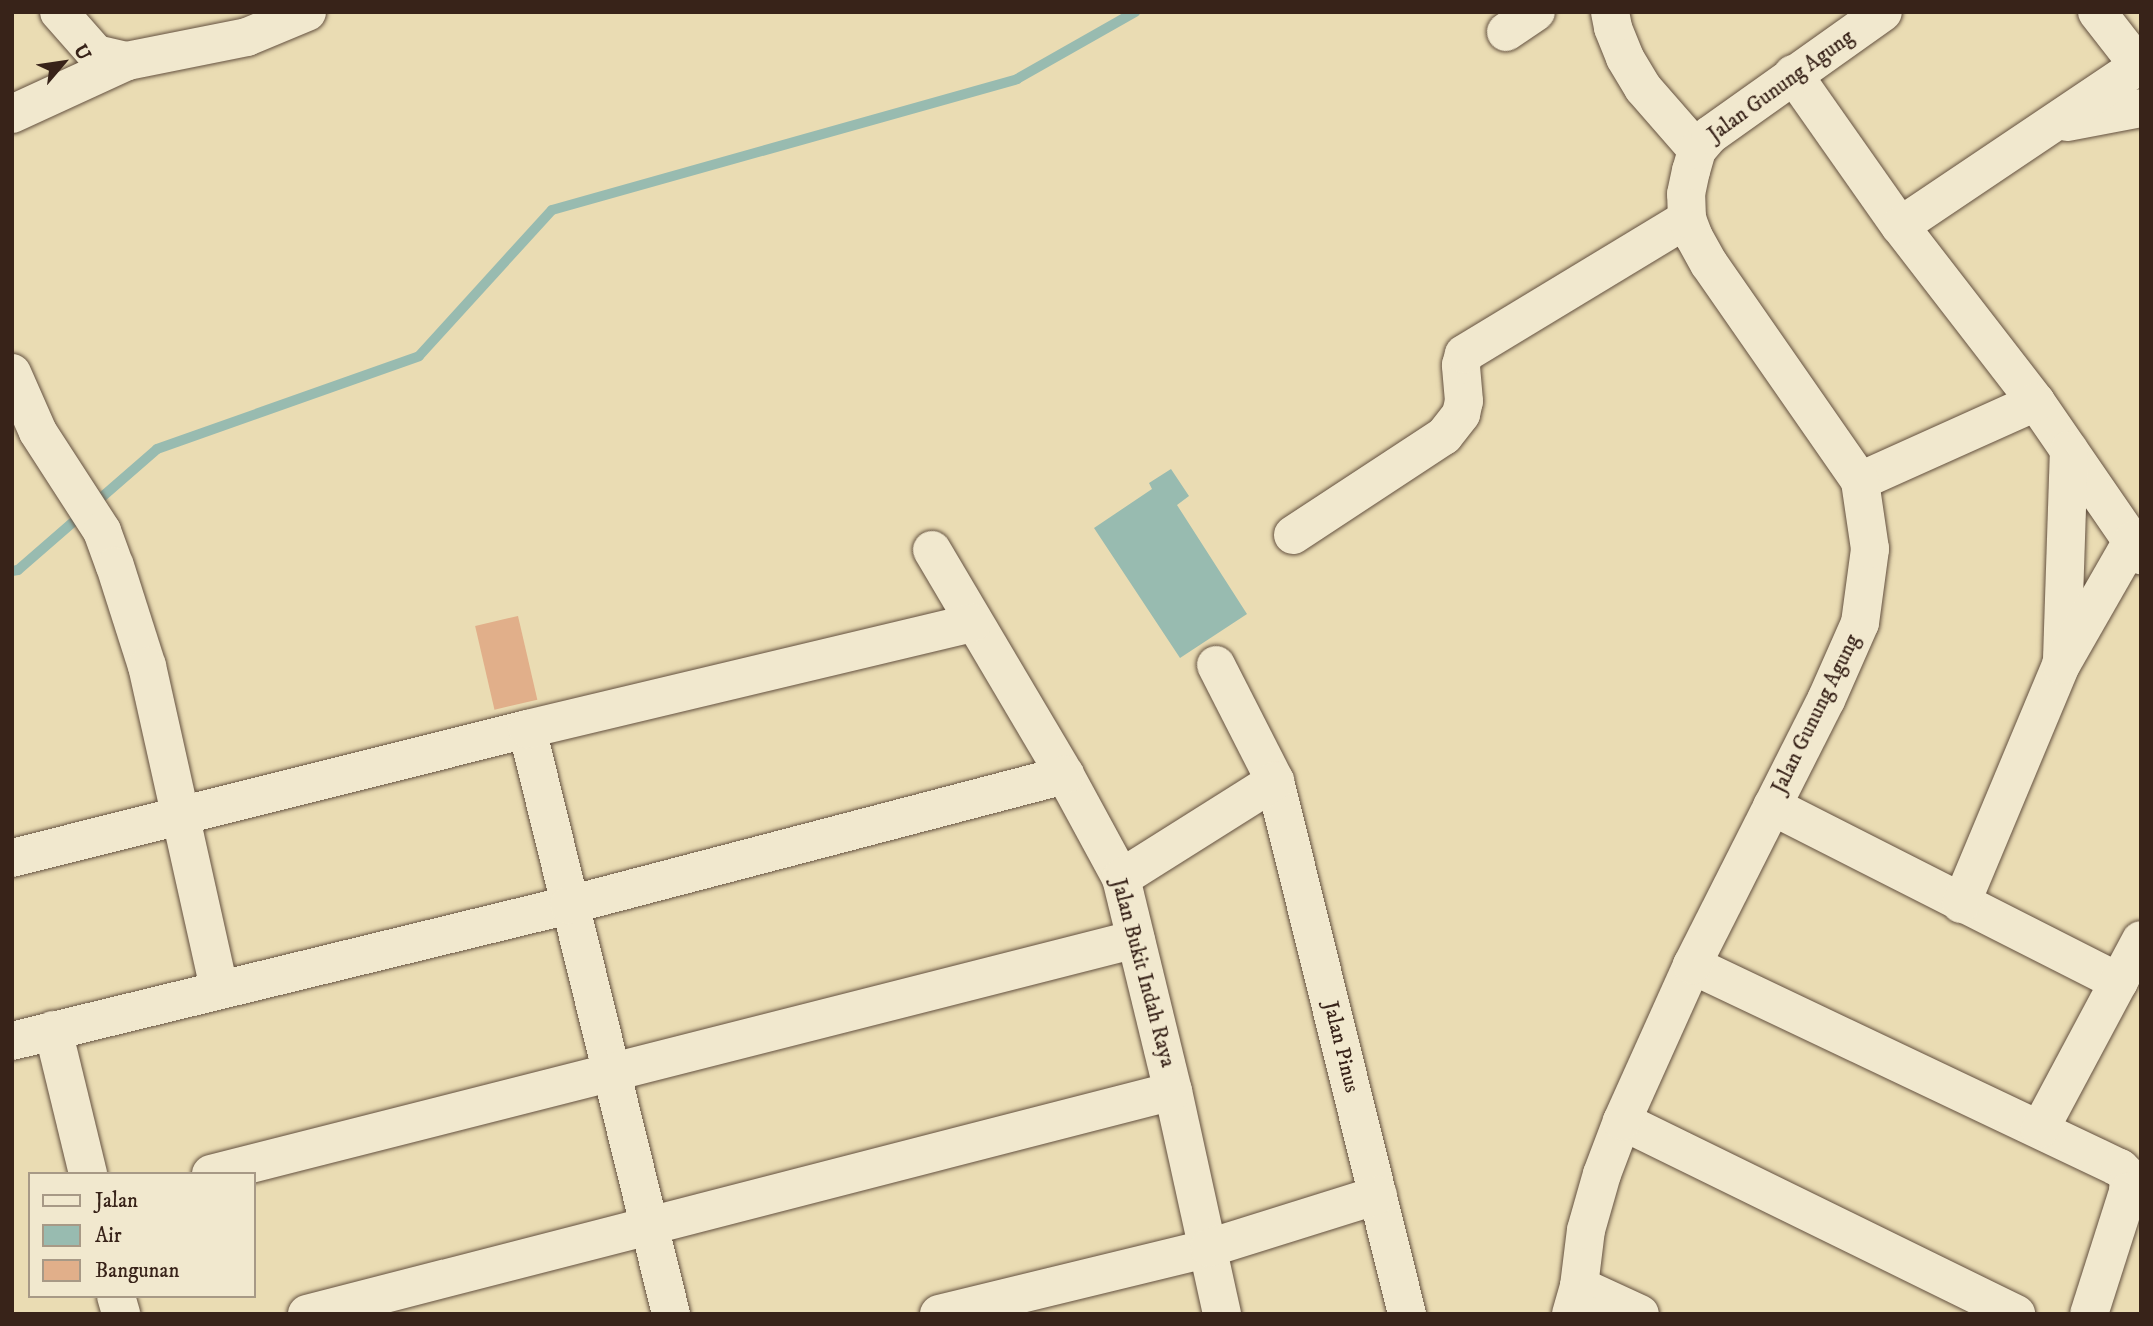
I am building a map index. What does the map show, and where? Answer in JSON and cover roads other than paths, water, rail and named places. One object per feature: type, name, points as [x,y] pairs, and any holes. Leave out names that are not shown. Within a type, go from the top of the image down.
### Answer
[{"type":"street","points":[[59,12],[96,54],[127,61]]},
{"type":"street","points":[[12,114],[127,61],[247,37],[307,12]]},
{"type":"street","points":[[1610,12],[1613,29],[1625,58],[1643,88],[1697,150]]},
{"type":"street","name":"Jalan Gunung Agung","points":[[1575,1300],[1586,1230],[1602,1174],[1622,1121],[1692,965],[1860,623],[1870,550],[1860,481],[1709,264],[1687,219],[1686,194],[1697,150],[1710,135],[1883,12]]},
{"type":"street","points":[[1900,226],[2140,65],[2098,12]]},
{"type":"street","points":[[1793,74],[1900,226],[2036,402],[2136,548],[2062,665],[1961,904]]},
{"type":"street","points":[[2051,125],[2141,108]]},
{"type":"street","points":[[1293,535],[1444,436],[1461,414],[1464,401],[1461,365],[1464,354],[1687,219]]},
{"type":"street","points":[[12,373],[38,432],[87,505],[115,566],[147,667],[219,989]]},
{"type":"street","points":[[1860,481],[2036,402]]},
{"type":"street","points":[[2062,665],[2069,450]]},
{"type":"street","name":"Jalan Bukit Indah Raya","points":[[933,551],[1065,775],[1121,878],[1173,1091],[1222,1314]]},
{"type":"street","points":[[12,858],[527,729],[973,623]]},
{"type":"street","name":"Jalan Pinus","points":[[1216,665],[1275,780],[1407,1314]]},
{"type":"street","points":[[527,729],[671,1314]]},
{"type":"street","points":[[12,1041],[569,905],[1065,775]]},
{"type":"street","points":[[1121,878],[1275,780]]},
{"type":"street","points":[[1772,806],[2119,982]]},
{"type":"street","points":[[219,1172],[1136,939]]},
{"type":"street","points":[[2040,1129],[2141,940]]},
{"type":"street","points":[[1692,965],[2120,1168],[2129,1177],[2129,1192],[2089,1314]]},
{"type":"street","points":[[53,1030],[88,1172]]},
{"type":"street","points":[[307,1314],[1173,1091]]},
{"type":"street","points":[[1622,1121],[2016,1314]]},
{"type":"street","points":[[939,1314],[1209,1248],[1378,1195]]},
{"type":"street","points":[[1575,1300],[1640,1314]]},
{"type":"water","points":[[1171,469],[1189,496],[1177,505],[1247,614],[1180,658],[1094,528],[1152,489],[1149,483]]},
{"type":"waterway","points":[[12,571],[18,570],[157,449],[419,356],[552,210],[1017,79],[1135,12]]}]
